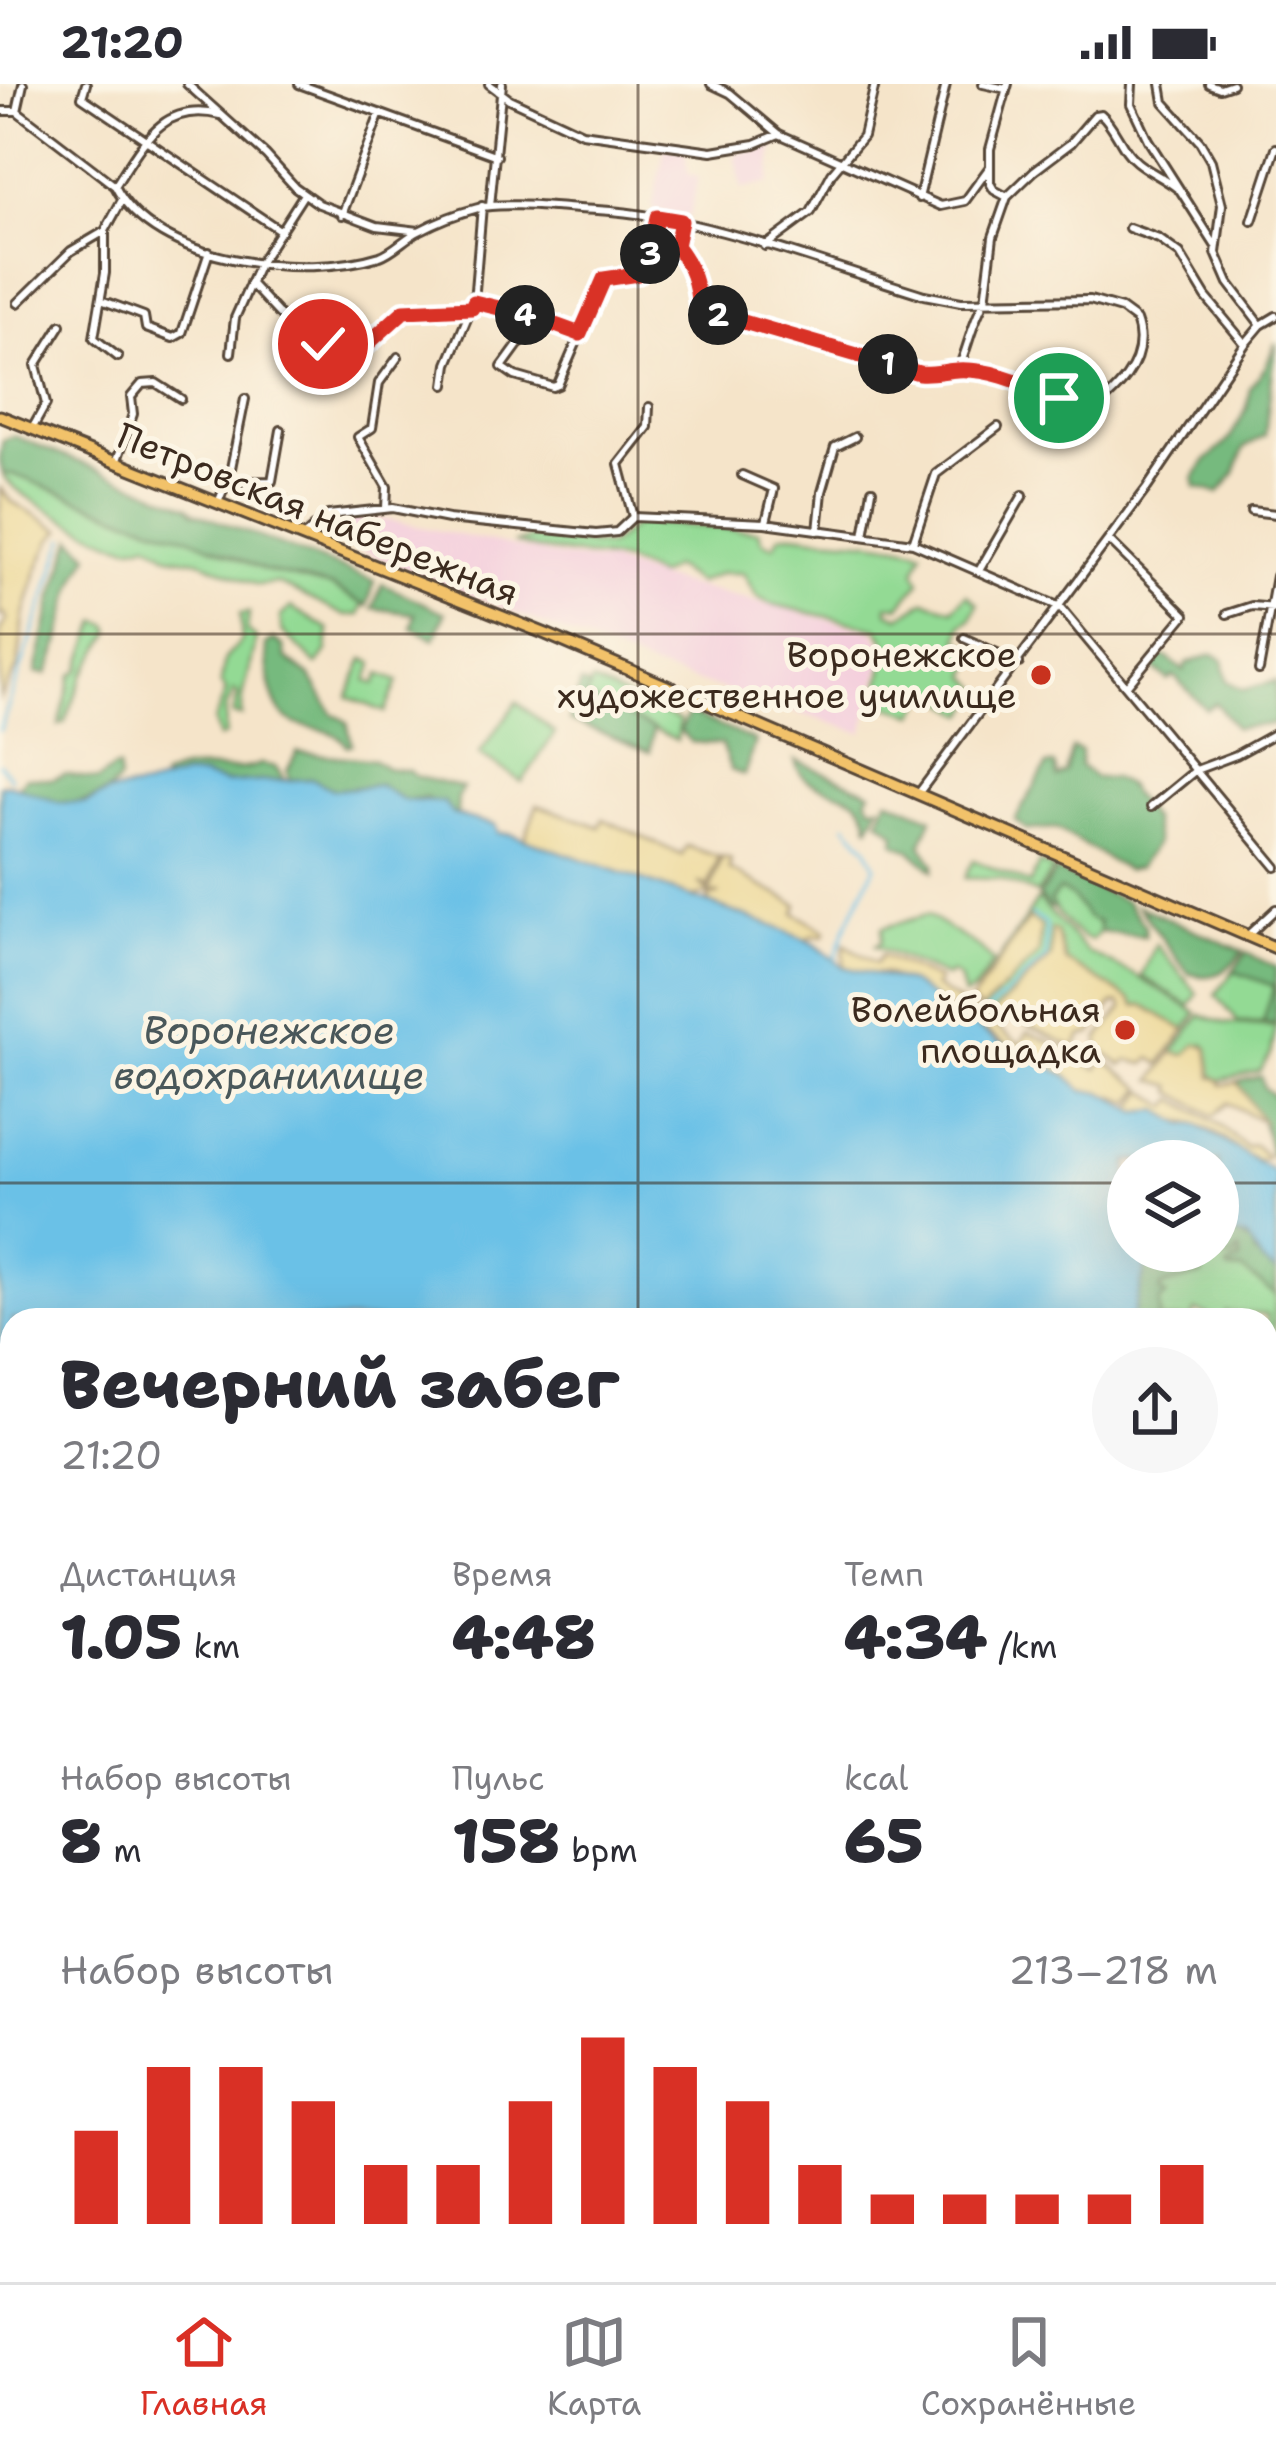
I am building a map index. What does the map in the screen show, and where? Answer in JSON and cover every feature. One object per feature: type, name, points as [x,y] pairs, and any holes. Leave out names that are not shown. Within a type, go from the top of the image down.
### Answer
[{"type":"main road","name":"Петровская набережная","points":[[0,416],[546,634],[1276,948]]},
{"type":"street","points":[[17,111],[23,84]]},
{"type":"street","points":[[86,84],[82,97],[281,231]]},
{"type":"street","points":[[187,84],[304,194],[342,215],[418,231]]},
{"type":"street","points":[[298,84],[497,156]]},
{"type":"street","points":[[334,98],[342,84]]},
{"type":"street","points":[[489,84],[582,133],[712,151],[755,144],[779,134]]},
{"type":"street","points":[[445,385],[448,364],[473,305],[497,156],[502,84]]},
{"type":"street","points":[[711,84],[731,89],[779,134],[941,206],[965,201],[989,168],[1007,87],[983,84]]},
{"type":"street","points":[[765,246],[811,212],[863,136],[874,84]]},
{"type":"street","points":[[919,199],[946,84]]},
{"type":"street","points":[[1132,84],[1131,104],[1215,245],[1229,283],[1261,325]]},
{"type":"street","points":[[1161,84],[1164,102],[1211,161],[1222,205],[1215,245]]},
{"type":"street","points":[[1209,84],[1220,88],[1232,84]]},
{"type":"street","points":[[0,111],[17,111],[115,185],[122,200],[151,229],[259,264],[294,269],[382,255],[418,231],[486,206],[657,217],[681,221],[925,295],[985,301],[1065,298],[1109,304],[1139,325],[1139,355],[1126,378],[1080,418],[1059,398],[1027,385],[958,370],[940,375],[919,373],[699,309],[697,283],[687,258],[676,246],[681,221]]},
{"type":"street","points":[[115,185],[145,140],[173,115],[205,111],[220,115]]},
{"type":"street","points":[[342,215],[380,113]]},
{"type":"street","points":[[958,370],[985,301],[993,237],[1007,197],[1071,143],[1095,115],[1101,114],[1138,163],[1178,189]]},
{"type":"street","points":[[1252,220],[1276,148]]},
{"type":"street","points":[[989,168],[994,190],[1007,197]]},
{"type":"street","points":[[231,353],[236,318],[259,264],[304,194]]},
{"type":"street","points":[[118,357],[94,338],[106,273],[105,231],[122,200]]},
{"type":"street","points":[[543,325],[518,345],[502,367],[515,376],[558,385],[604,279],[638,274],[649,260],[657,217]]},
{"type":"street","points":[[1129,228],[1159,239],[1180,254],[1206,297],[1245,344]]},
{"type":"street","points":[[18,303],[71,251],[105,231]]},
{"type":"street","points":[[101,300],[144,316],[146,328],[173,338],[182,333],[209,251]]},
{"type":"street","points":[[250,284],[304,338],[350,348],[368,347],[404,311],[473,305],[518,312],[543,325],[580,334]]},
{"type":"street","points":[[918,794],[1109,540],[1245,344],[1276,316]]},
{"type":"street","points":[[32,429],[46,404],[36,365],[61,325]]},
{"type":"street","points":[[386,508],[387,487],[358,437],[372,428],[379,382],[398,358]]},
{"type":"street","points":[[116,463],[133,413],[131,397],[142,384],[156,382],[181,399]]},
{"type":"street","points":[[218,503],[245,399]]},
{"type":"street","points":[[632,517],[619,464],[648,427],[649,407]]},
{"type":"street","points":[[914,543],[935,474],[998,427]]},
{"type":"street","points":[[226,482],[272,482],[281,430]]},
{"type":"street","points":[[818,531],[822,492],[835,447],[855,437]]},
{"type":"street","points":[[742,475],[773,489],[765,524]]},
{"type":"street","points":[[864,536],[872,490]]},
{"type":"street","points":[[980,569],[1023,495]]},
{"type":"street","points":[[303,537],[328,515],[386,508],[596,534],[617,532],[632,517],[765,524],[914,543],[1060,607],[1276,868]]},
{"type":"street","points":[[1251,511],[1276,514]]},
{"type":"street","points":[[1109,540],[1185,615],[1127,684]]},
{"type":"street","points":[[1259,670],[1276,576]]},
{"type":"street","points":[[1227,614],[1252,606],[1272,607]]},
{"type":"street","points":[[964,638],[1019,663]]},
{"type":"street","points":[[1151,807],[1196,770],[1276,733]]},
{"type":"street","points":[[1247,935],[1276,909]]},
{"type":"shaded area","points":[[775,139],[769,183],[742,189],[735,154],[766,147],[766,140]]},
{"type":"shaded area","points":[[665,147],[686,150],[688,174],[698,177],[690,217],[652,209]]},
{"type":"shaded area","points":[[342,518],[388,520],[568,558],[611,562],[873,631],[885,648],[863,733],[653,668],[333,539]]},
{"type":"green space","points":[[1276,342],[1265,435],[1244,448],[1235,473],[1219,493],[1196,487],[1194,478],[1229,440],[1247,408],[1250,387]]},
{"type":"green space","points":[[14,436],[375,581],[367,606],[332,587],[264,570],[191,538],[3,474],[3,440]]},
{"type":"green space","points":[[13,473],[264,570],[332,587],[363,604],[360,615],[344,615],[277,583],[257,585],[201,561],[169,556],[148,542],[130,546],[101,537],[23,493],[3,474]]},
{"type":"green space","points":[[639,522],[758,531],[763,542],[774,546],[780,535],[794,534],[923,551],[915,571],[920,581],[900,606],[888,605],[888,612],[900,617],[925,601],[953,609],[967,594],[978,604],[962,625],[959,640],[980,650],[968,676],[983,690],[966,715],[931,691],[915,714],[876,703],[888,645],[878,628],[771,604],[757,597],[743,573],[721,573],[698,583],[673,567],[658,576],[624,561],[516,543],[530,538],[609,546]]},
{"type":"green space","points":[[73,538],[90,555],[74,587],[54,659],[47,674],[36,673],[53,597]]},
{"type":"green space","points":[[382,584],[445,613],[435,639],[412,628],[415,614],[373,608]]},
{"type":"green space","points":[[291,607],[329,630],[327,651],[317,665],[282,631],[280,617]]},
{"type":"green space","points":[[249,613],[247,631],[256,638],[242,716],[233,715],[238,695],[234,691],[226,708],[225,735],[219,738],[214,722],[226,691],[221,683],[225,659],[242,640],[240,614]]},
{"type":"green space","points":[[98,621],[109,625],[111,633],[83,675],[65,723],[59,725],[72,675],[79,670]]},
{"type":"green space","points":[[274,639],[284,646],[286,658],[311,677],[332,713],[347,722],[352,744],[347,746],[332,733],[296,724],[281,712],[267,662],[266,645]]},
{"type":"green space","points":[[1213,654],[1223,660],[1227,681],[1244,690],[1276,681],[1276,724],[1235,728],[1216,703],[1206,709],[1174,676],[1167,680],[1151,666],[1157,657],[1166,657],[1184,671],[1186,664]]},
{"type":"green space","points":[[364,659],[374,663],[367,681],[376,684],[380,674],[398,681],[385,712],[348,697]]},
{"type":"green space","points":[[592,682],[680,721],[677,740],[585,697]]},
{"type":"green space","points":[[581,683],[590,687],[586,697],[653,729],[650,752],[569,720]]},
{"type":"green space","points":[[517,702],[555,733],[522,782],[479,754]]},
{"type":"green space","points":[[689,713],[755,741],[744,775],[731,770],[721,744],[691,742],[680,731]]},
{"type":"green space","points":[[1072,748],[1081,751],[1080,766],[1095,778],[1113,778],[1126,785],[1152,820],[1156,843],[1139,867],[1126,870],[1056,828],[1027,830],[1015,820],[1047,765],[1055,765],[1057,777],[1065,772]]},
{"type":"green space","points":[[297,752],[374,760],[386,768],[463,788],[457,816],[426,798],[404,800],[379,785],[334,790],[313,779],[289,780],[287,771]]},
{"type":"green space","points":[[795,760],[871,792],[867,798],[871,806],[880,805],[869,828],[858,802],[810,782]]},
{"type":"green space","points":[[276,767],[284,780],[224,783],[202,776],[165,782],[162,778],[185,770]]},
{"type":"green space","points":[[114,768],[120,780],[85,801],[58,801],[17,788],[26,777],[52,779],[65,774],[98,780]]},
{"type":"green space","points":[[888,799],[932,818],[921,845],[933,870],[895,843],[896,833],[879,820]]},
{"type":"green space","points":[[973,860],[1030,884],[1039,863],[1053,869],[1037,894],[1000,879],[965,878]]},
{"type":"green space","points":[[1056,871],[1127,902],[1145,926],[1145,936],[1100,932],[1099,922],[1088,918],[1073,898],[1059,890],[1050,901],[1054,908],[1049,908],[1039,896]]},
{"type":"green space","points":[[1059,890],[1079,900],[1095,918],[1100,932],[1091,940],[1053,907],[1050,901]]},
{"type":"green space","points":[[1038,899],[1087,952],[1197,1013],[1185,1030],[1143,1005],[1135,1006],[1066,961],[1052,930],[1052,957],[990,1015],[982,1010],[1039,953],[1041,926],[1029,919],[980,988]]},
{"type":"green space","points":[[1138,906],[1243,951],[1220,973],[1188,973]]},
{"type":"green space","points":[[927,915],[981,949],[993,962],[974,991],[964,996],[959,978],[951,973],[946,977],[875,946],[881,942],[882,928]]},
{"type":"green space","points":[[1156,944],[1198,994],[1190,1006],[1142,976]]},
{"type":"green space","points":[[1246,953],[1276,967],[1276,1024],[1263,1023],[1274,986],[1233,971]]},
{"type":"green space","points":[[1233,971],[1274,986],[1263,1023],[1238,1022],[1216,995]]},
{"type":"green space","points":[[1201,1015],[1225,1023],[1276,1027],[1271,1053],[1260,1071],[1220,1080],[1210,1074],[1204,1044],[1185,1055],[1173,1052]]},
{"type":"green space","points":[[1261,1076],[1264,1088],[1276,1098],[1276,1159],[1237,1082]]},
{"type":"green space","points":[[1239,1235],[1254,1245],[1254,1253],[1276,1272],[1276,1295],[1239,1270]]},
{"type":"green space","points":[[1242,1269],[1276,1295],[1275,1308],[1157,1308],[1166,1295],[1160,1293],[1162,1286],[1196,1277],[1198,1272]]},
{"type":"green space","points":[[1145,1272],[1203,1272],[1163,1286],[1160,1292],[1166,1295],[1159,1308],[1135,1308]]},
{"type":"sand","points":[[0,488],[11,501],[61,530],[51,540],[36,574],[24,615],[18,667],[0,698],[0,630],[7,620],[5,614],[0,616]]},
{"type":"sand","points":[[537,805],[600,827],[603,819],[682,855],[687,846],[719,857],[708,887],[698,883],[706,894],[692,897],[524,841]]},
{"type":"sand","points":[[722,857],[731,860],[729,869],[798,905],[795,913],[826,932],[823,936],[806,941],[710,904],[708,897],[720,894],[709,894]]},
{"type":"sand","points":[[1029,918],[1041,926],[1039,953],[982,1010],[970,1003]]},
{"type":"sand","points":[[1051,930],[1056,931],[1066,961],[1135,1006],[1143,1005],[1185,1030],[1160,1064],[1151,1058],[1145,1064],[1129,1060],[1122,1065],[1098,1048],[1099,1038],[1123,1008],[1120,1003],[1113,1004],[1091,1034],[1083,1035],[1074,1047],[1023,1023],[1023,1015],[1009,1013],[1004,1024],[990,1015],[1051,957]]},
{"type":"sand","points":[[844,944],[876,963],[881,955],[938,980],[935,987],[965,1006],[961,1013],[886,974],[858,973],[844,967]]},
{"type":"sand","points":[[967,1007],[1020,1044],[1028,1032],[1081,1056],[1082,1063],[1097,1069],[1104,1060],[1143,1088],[1132,1103],[1083,1091],[961,1017]]},
{"type":"sand","points":[[1197,1044],[1208,1048],[1212,1077],[1222,1085],[1237,1082],[1262,1121],[1228,1103],[1214,1116],[1173,1092],[1173,1086],[1153,1080],[1173,1052],[1185,1055]]},
{"type":"sand","points":[[1145,1090],[1168,1107],[1175,1099],[1237,1140],[1225,1140],[1200,1126],[1133,1110]]},
{"type":"sand","points":[[1239,1141],[1246,1147],[1254,1145],[1267,1157],[1251,1158],[1239,1150]]},
{"type":"water","name":"Воронежское водохранилище","points":[[183,776],[224,783],[313,779],[334,790],[379,785],[404,800],[444,802],[452,814],[495,825],[498,833],[768,924],[813,943],[844,967],[911,983],[941,1004],[935,1017],[940,1009],[958,1021],[961,1017],[1068,1076],[1083,1091],[1102,1092],[1138,1112],[1159,1110],[1222,1140],[1107,1140],[1107,1272],[1145,1272],[1135,1308],[0,1308],[0,785],[58,802],[86,803],[110,792]]},
{"type":"water","name":"Воронежское водохранилище","points":[[1239,1151],[1276,1173],[1276,1272],[1262,1262],[1247,1238],[1239,1236]]},
{"type":"waterway","points":[[0,730],[65,539]]},
{"type":"waterway","points":[[0,764],[11,778]]},
{"type":"waterway","points":[[835,959],[875,866],[867,847],[846,824]]},
{"type":"waterway","points":[[969,1027],[1046,958],[1046,924],[1032,915]]},
{"type":"place","name":"Воронежское художественное училище","points":[[1041,675]]},
{"type":"place","name":"Волейбольная площадка","points":[[1125,1030]]},
{"type":"route","points":[[323,344],[368,347],[404,311],[472,308],[474,302],[580,334],[604,279],[638,274],[649,260],[657,217],[681,221],[676,246],[687,258],[697,283],[699,309],[919,373],[940,375],[958,370],[994,375],[1059,398]]}]
